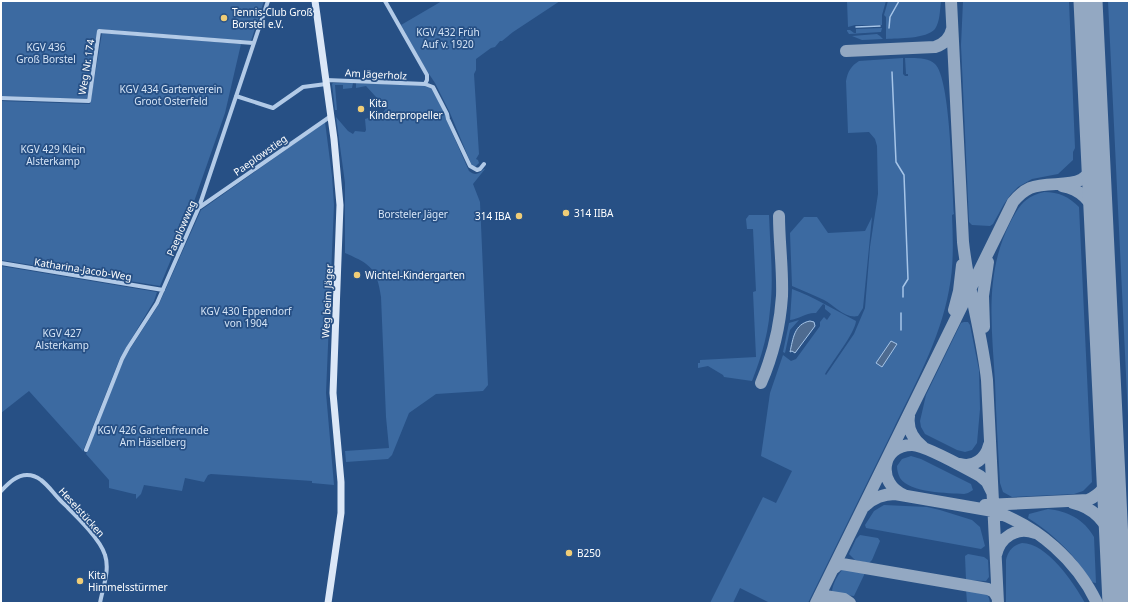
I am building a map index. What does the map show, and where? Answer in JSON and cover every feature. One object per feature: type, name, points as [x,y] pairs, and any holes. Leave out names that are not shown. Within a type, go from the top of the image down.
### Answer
[{"type":"street","name":"Paeplowweg","points":[[86,450],[122,359],[157,303],[199,208],[268,1]]},
{"type":"street","name":"Weg beim Jäger","points":[[315,1],[331,116],[340,204],[333,393],[341,482],[341,513],[328,603]]},
{"type":"street","points":[[385,1],[427,75],[425,84],[433,87],[447,114],[470,166],[477,170],[484,164]]},
{"type":"street","name":"Weg Nr. 174","points":[[1,98],[89,101],[99,31],[253,43]]},
{"type":"street","name":"Am Jägerholz","points":[[236,96],[273,108],[303,87],[326,82],[425,84]]},
{"type":"street","name":"Paeplowstieg","points":[[199,208],[331,116]]},
{"type":"street","name":"Katharina-Jacob-Weg","points":[[1,263],[163,290]]},
{"type":"street","name":"Heselstücken","points":[[1,490],[20,476],[26,475],[36,477],[45,483],[84,526],[101,546],[106,558],[106,572],[100,603]]},
{"type":"green space","name":"KGV 436 Groß Borstel","points":[[1,1],[264,1],[251,41],[98,29],[87,99],[1,96]]},
{"type":"green space","name":"KGV 432 Früh Auf v. 1920","points":[[442,1],[560,1],[476,59],[476,70],[474,74],[479,154],[476,159],[479,163],[475,167],[472,166],[450,113],[435,83],[401,25]]},
{"type":"green space","points":[[847,1],[886,1],[882,15],[882,25],[855,25],[848,27]]},
{"type":"green space","points":[[888,1],[941,1],[940,15],[937,26],[925,35],[886,39],[886,17],[884,15]]},
{"type":"green space","points":[[963,1],[1069,1],[1075,148],[1073,152],[1073,160],[1058,174],[1032,179],[1018,187],[1011,194],[993,224],[990,226],[972,225],[969,222],[961,45]]},
{"type":"green space","points":[[1108,1],[1129,1],[1129,437]]},
{"type":"green space","points":[[882,28],[881,32],[849,34],[847,31],[850,30],[856,33],[856,29]]},
{"type":"green space","name":"KGV 434 Gartenverein Groot Osterfeld","points":[[102,33],[241,44],[225,113],[189,216],[160,286],[1,260],[1,101],[90,104]]},
{"type":"green space","points":[[877,34],[883,39],[862,40],[852,36]]},
{"type":"green space","points":[[903,58],[903,74],[908,76],[908,74],[906,74],[905,58],[921,58],[929,60],[935,64],[940,74],[948,111],[954,214],[952,215],[952,271],[945,309],[933,345],[917,380],[808,603],[770,603],[740,588],[733,603],[710,603],[763,497],[776,503],[792,471],[761,456],[770,393],[783,355],[791,361],[796,359],[820,326],[820,322],[824,317],[827,320],[831,314],[825,309],[825,305],[823,304],[816,313],[790,320],[792,289],[816,300],[856,321],[852,333],[825,374],[826,375],[854,334],[865,308],[870,247],[878,194],[877,146],[875,139],[869,132],[848,133],[846,81],[850,69],[859,61]],"holes":[[[891,341],[897,344],[881,367]]]},
{"type":"green space","points":[[333,83],[353,83],[352,88],[343,89],[343,85],[335,85],[337,110],[335,110]]},
{"type":"green space","name":"Borsteler Jäger","points":[[356,83],[432,86],[445,111],[446,119],[469,171],[473,174],[477,174],[485,169],[473,184],[480,202],[488,385],[483,391],[436,394],[409,413],[392,455],[388,459],[346,462],[345,451],[389,448],[386,417],[381,297],[377,279],[371,268],[361,260],[345,253],[345,183],[336,117],[348,131],[353,134],[355,131],[365,132],[365,119],[382,114],[386,108],[366,86],[356,88]]},
{"type":"green space","name":"KGV 430 Eppendorf von 1904","points":[[325,122],[334,205],[326,393],[334,485],[312,483],[312,481],[211,474],[208,475],[204,482],[185,478],[182,491],[144,485],[141,494],[136,499],[136,494],[109,488],[109,480],[86,454],[123,361],[159,304],[201,210]]},
{"type":"green space","points":[[1044,192],[1063,196],[1071,200],[1079,207],[1092,482],[1083,491],[1074,494],[1012,497],[1003,492],[1000,483],[992,321],[993,281],[996,262],[1002,242],[1013,217],[1023,203],[1037,194]]},
{"type":"green space","points":[[749,215],[769,215],[772,275],[768,328],[752,381],[724,377],[708,366],[698,368],[698,363],[700,363],[700,360],[756,357],[753,292],[756,291],[753,229],[747,229],[746,219]]},
{"type":"green space","points":[[804,217],[817,217],[828,233],[865,231],[872,217],[863,308],[858,316],[844,314],[824,300],[792,286],[790,233]]},
{"type":"green space","name":"KGV 427 Alsterkamp","points":[[1,266],[157,292],[154,301],[120,358],[83,451],[29,391],[1,413]]},
{"type":"green space","points":[[799,320],[790,330],[785,353],[783,352],[789,323]]},
{"type":"green space","points":[[968,322],[970,325],[979,370],[980,409],[977,443],[972,450],[965,452],[957,450],[925,434],[921,427],[920,421],[926,395],[961,323]]},
{"type":"green space","points":[[911,456],[921,459],[971,484],[973,490],[964,494],[930,491],[912,487],[900,478],[897,466],[902,459]]},
{"type":"green space","points":[[884,505],[927,507],[972,520],[980,527],[985,546],[981,549],[866,528],[865,525],[874,511]]},
{"type":"green space","points":[[1048,509],[1062,512],[1074,517],[1085,525],[1094,537],[1096,583],[1084,574],[1076,560],[1060,542],[1028,518],[1029,514]]},
{"type":"green space","points":[[860,535],[878,538],[880,541],[872,560],[869,563],[855,560],[849,554],[856,539]]},
{"type":"green space","points":[[1022,543],[1031,545],[1041,550],[1050,557],[1067,575],[1085,603],[1006,603],[1006,560],[1011,549]]},
{"type":"green space","points":[[968,554],[984,557],[988,560],[989,577],[986,581],[966,580],[965,556]]},
{"type":"green space","points":[[843,569],[863,571],[865,573],[854,596],[835,594],[832,592],[833,586]]},
{"type":"green space","points":[[966,589],[985,593],[988,595],[990,603],[967,603]]},
{"type":"shaded area","points":[[810,321],[814,322],[815,326],[795,353],[792,351],[790,352],[793,337],[797,329],[801,325]]},
{"type":"shaded area","points":[[891,341],[897,344],[882,367],[876,363]]},
{"type":"waterway","points":[[889,28],[890,17],[899,1]]},
{"type":"waterway","points":[[856,27],[880,26]]},
{"type":"waterway","points":[[892,72],[896,162],[904,175],[908,279],[903,287],[903,297]]},
{"type":"waterway","points":[[901,313],[901,330]]},
{"type":"taxiway","points":[[951,1],[963,242],[987,380],[998,603]]},
{"type":"taxiway","points":[[846,51],[935,47],[946,41],[950,36],[952,29]]},
{"type":"taxiway","points":[[816,603],[1013,202],[1030,188],[1040,185],[1079,181],[1087,176],[1092,167],[1095,154]]},
{"type":"taxiway","points":[[1062,186],[1075,190],[1086,198],[1094,208],[1099,221]]},
{"type":"taxiway","points":[[761,383],[769,362],[780,319],[782,276],[779,216]]},
{"type":"taxiway","points":[[984,327],[983,296],[988,262]]},
{"type":"taxiway","points":[[954,310],[959,291],[962,265]]},
{"type":"taxiway","points":[[909,416],[910,429],[916,441],[923,447]]},
{"type":"taxiway","points":[[904,495],[895,490],[889,483],[886,474],[886,466],[888,458],[893,451],[901,447],[912,445],[936,453],[980,476],[987,482],[992,492]]},
{"type":"taxiway","points":[[960,464],[970,465],[979,461],[985,454],[989,445]]},
{"type":"taxiway","points":[[985,505],[1088,500],[1097,495],[1106,485],[1111,470]]},
{"type":"taxiway","points":[[865,506],[872,500],[879,497],[895,494],[993,511],[1010,518],[1040,536],[1067,559],[1079,573],[1097,603]]},
{"type":"taxiway","points":[[1073,503],[1081,505],[1100,518],[1108,530],[1114,545]]},
{"type":"taxiway","points":[[996,555],[1001,543],[1010,535],[1022,531],[1035,533]]},
{"type":"taxiway","points":[[833,569],[842,564],[988,589],[994,592],[997,597]]},
{"type":"taxiway","points":[[817,601],[825,596],[844,599],[850,603]]},
{"type":"runway","points":[[1088,1],[1117,603]]},
{"type":"place","name":"Tennis-Club Groß Borstel e.V.","points":[[224,18]]},
{"type":"place","name":"Kita Kinderpropeller","points":[[361,109]]},
{"type":"place","name":"314 IIBA","points":[[566,213]]},
{"type":"place","name":"314 IBA","points":[[519,216]]},
{"type":"place","name":"Wichtel-Kindergarten","points":[[357,275]]},
{"type":"place","name":"B250","points":[[569,553]]},
{"type":"place","name":"Kita Himmelsstürmer","points":[[80,581]]},
{"type":"park label","name":"KGV 429 Klein Alsterkamp","points":[[53,154]]},
{"type":"park label","name":"KGV 426 Gartenfreunde Am Häselberg","points":[[153,436]]}]
